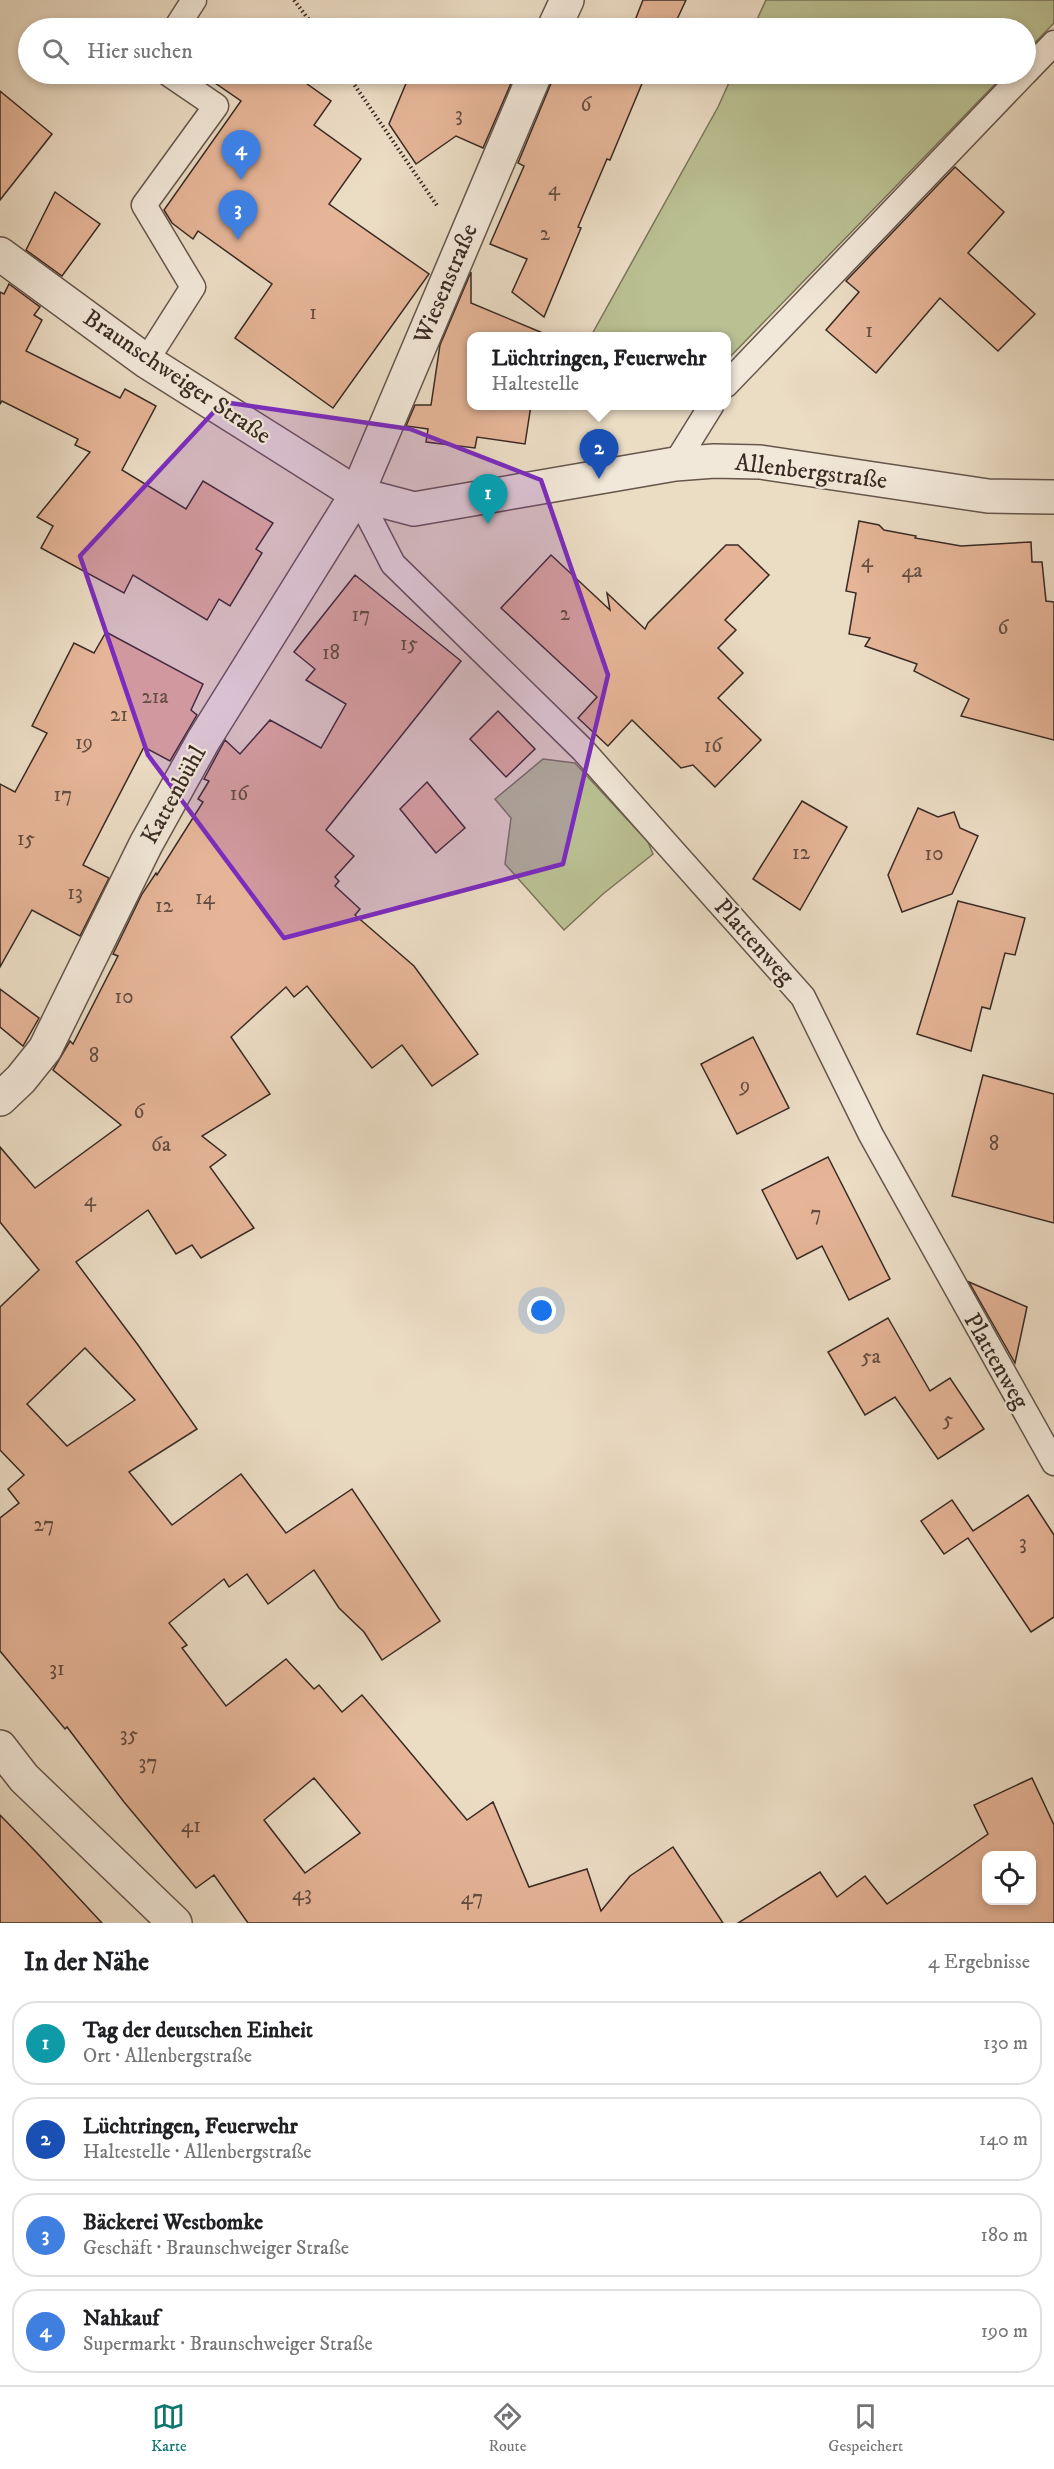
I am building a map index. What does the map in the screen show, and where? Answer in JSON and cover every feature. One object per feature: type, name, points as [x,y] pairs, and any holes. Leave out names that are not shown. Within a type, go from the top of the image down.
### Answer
[{"type":"street","points":[[559,18],[567,0]]},
{"type":"street","name":"Wiesenstraße","points":[[357,494],[531,84]]},
{"type":"street","name":"Braunschweiger Straße","points":[[0,254],[146,361],[357,494]]},
{"type":"street","name":"Allenbergstraße","points":[[357,494],[414,509],[675,464],[714,461],[760,462],[988,496],[1054,497]]},
{"type":"street","name":"Kattenbühl","points":[[0,1099],[21,1079],[45,1050],[146,844],[186,772],[357,494]]},
{"type":"street","points":[[0,1748],[24,1778],[175,1923]]},
{"type":"lane","points":[[182,18],[194,0]]},
{"type":"lane","points":[[1036,62],[1054,43]]},
{"type":"lane","points":[[146,361],[193,287],[144,206],[216,106],[184,84]]},
{"type":"lane","points":[[731,380],[1014,84]]},
{"type":"lane","points":[[675,464],[708,410]]},
{"type":"lane","name":"Plattenweg","points":[[357,494],[393,564],[583,750],[803,997],[871,1135],[1054,1463]]},
{"type":"path","points":[[294,0],[308,18]]},
{"type":"path","points":[[354,84],[463,244]]},
{"type":"highlighted area","points":[[223,402],[410,429],[541,480],[608,675],[563,864],[284,938],[148,755],[80,556]]},
{"type":"green space","points":[[766,0],[1054,0],[1054,23],[1036,42],[1036,18],[758,18]]},
{"type":"green space","points":[[728,84],[995,84],[731,356],[731,332],[593,332],[718,107]]},
{"type":"green space","points":[[543,759],[575,763],[648,842],[653,854],[603,894],[564,930],[505,864],[511,818],[495,799]]},
{"type":"building","points":[[643,0],[686,0],[678,18],[636,18]]},
{"type":"building","points":[[216,84],[307,84],[331,101],[314,125],[361,159],[329,204],[429,274],[333,408],[235,338],[272,284],[198,231],[193,239],[172,223],[164,210],[241,101]]},
{"type":"building","points":[[406,84],[511,84],[483,148],[456,136],[416,164],[389,124]]},
{"type":"building","points":[[551,84],[642,84],[610,160],[607,159],[578,227],[581,228],[544,317],[512,292],[527,259],[490,244],[524,166],[518,163]]},
{"type":"building","points":[[0,91],[52,134],[0,200]]},
{"type":"building","points":[[955,167],[1004,212],[968,253],[1035,314],[998,351],[940,298],[876,373],[826,330],[859,292],[846,281]]},
{"type":"building","points":[[55,192],[100,224],[62,276],[26,250]]},
{"type":"building","points":[[471,272],[471,303],[540,332],[467,332],[467,410],[530,410],[525,444],[477,437],[475,448],[426,442],[428,429],[406,426],[415,405],[431,405],[440,345]]},
{"type":"building","points":[[9,284],[40,307],[34,315],[42,320],[26,351],[120,398],[125,389],[156,406],[122,470],[186,509],[203,481],[273,523],[256,549],[262,553],[230,606],[219,599],[207,620],[133,575],[124,593],[41,548],[53,526],[37,517],[90,452],[75,445],[78,439],[2,401],[0,404],[0,292],[4,294]]},
{"type":"building","points":[[859,521],[879,525],[884,530],[916,536],[915,538],[961,546],[1031,542],[1032,562],[1042,562],[1046,601],[1054,602],[1054,740],[961,716],[969,699],[914,671],[917,664],[865,646],[870,638],[849,634],[856,593],[846,591]]},
{"type":"building","points":[[726,545],[738,545],[769,575],[725,620],[736,630],[718,648],[743,673],[718,698],[761,740],[715,787],[693,765],[681,768],[632,720],[608,746],[578,718],[597,697],[501,608],[551,555],[610,610],[607,593],[645,629],[648,623]]},
{"type":"building","points":[[355,575],[461,661],[326,830],[354,856],[335,877],[339,881],[335,886],[360,909],[355,915],[414,966],[478,1054],[432,1086],[402,1045],[372,1068],[307,986],[294,997],[286,987],[231,1037],[270,1094],[202,1136],[226,1155],[210,1167],[254,1228],[201,1258],[192,1245],[176,1254],[148,1210],[76,1262],[197,1429],[129,1472],[172,1525],[241,1474],[286,1533],[352,1489],[440,1621],[382,1660],[364,1632],[339,1608],[314,1570],[268,1604],[247,1574],[229,1587],[224,1579],[169,1623],[187,1645],[182,1648],[226,1706],[286,1659],[314,1689],[319,1685],[342,1712],[362,1695],[467,1820],[493,1802],[529,1887],[587,1869],[601,1911],[630,1876],[673,1847],[723,1923],[248,1923],[214,1875],[196,1888],[124,1802],[67,1727],[65,1729],[0,1651],[0,1518],[19,1503],[8,1489],[24,1475],[0,1450],[0,1307],[39,1270],[0,1222],[0,1147],[35,1188],[121,1125],[53,1070],[70,1041],[73,1044],[118,956],[113,954],[142,894],[156,873],[157,875],[203,802],[198,799],[209,781],[204,779],[225,740],[240,754],[270,720],[321,748],[346,704],[306,680],[315,669],[294,652]],"holes":[[[85,1348],[135,1400],[67,1446],[27,1404]],[[314,1778],[360,1833],[305,1873],[264,1820]]]},
{"type":"building","points":[[106,632],[203,684],[191,710],[197,715],[170,761],[144,747],[83,865],[109,878],[80,936],[32,910],[0,967],[0,784],[15,792],[47,733],[32,726],[74,643],[94,653]]},
{"type":"building","points":[[498,711],[535,749],[506,777],[470,739]]},
{"type":"building","points":[[427,782],[465,828],[436,853],[400,809]]},
{"type":"building","points":[[802,801],[847,827],[800,910],[753,879]]},
{"type":"building","points":[[918,808],[938,817],[954,812],[960,828],[978,836],[952,894],[902,912],[888,875]]},
{"type":"building","points":[[958,901],[1025,918],[1015,955],[1005,953],[990,1009],[982,1007],[971,1051],[917,1034]]},
{"type":"building","points":[[0,989],[39,1018],[23,1046],[0,1027]]},
{"type":"building","points":[[753,1037],[789,1108],[737,1134],[701,1064]]},
{"type":"building","points":[[983,1075],[1054,1094],[1054,1223],[952,1196]]},
{"type":"building","points":[[828,1157],[890,1279],[849,1300],[822,1246],[797,1259],[762,1190]]},
{"type":"building","points":[[969,1282],[1027,1307],[1015,1363]]},
{"type":"building","points":[[888,1318],[930,1391],[950,1378],[984,1429],[938,1459],[895,1397],[865,1415],[828,1352]]},
{"type":"building","points":[[1028,1495],[1054,1535],[1054,1617],[1031,1632],[968,1538],[944,1554],[921,1521],[952,1500],[973,1531]]},
{"type":"building","points":[[1032,1778],[1054,1825],[1054,1923],[738,1923],[820,1872],[837,1897],[865,1876],[887,1904],[988,1834],[974,1805]]},
{"type":"building","points":[[0,1815],[36,1852],[102,1923],[0,1923]]},
{"type":"place","name":"Nahkauf","points":[[241,180]]},
{"type":"place","name":"Bäckerei Westbomke","points":[[238,240]]},
{"type":"place","name":"Lüchtringen, Feuerwehr","points":[[599,479]]},
{"type":"place","name":"Tag der deutschen Einheit","points":[[488,524]]}]
